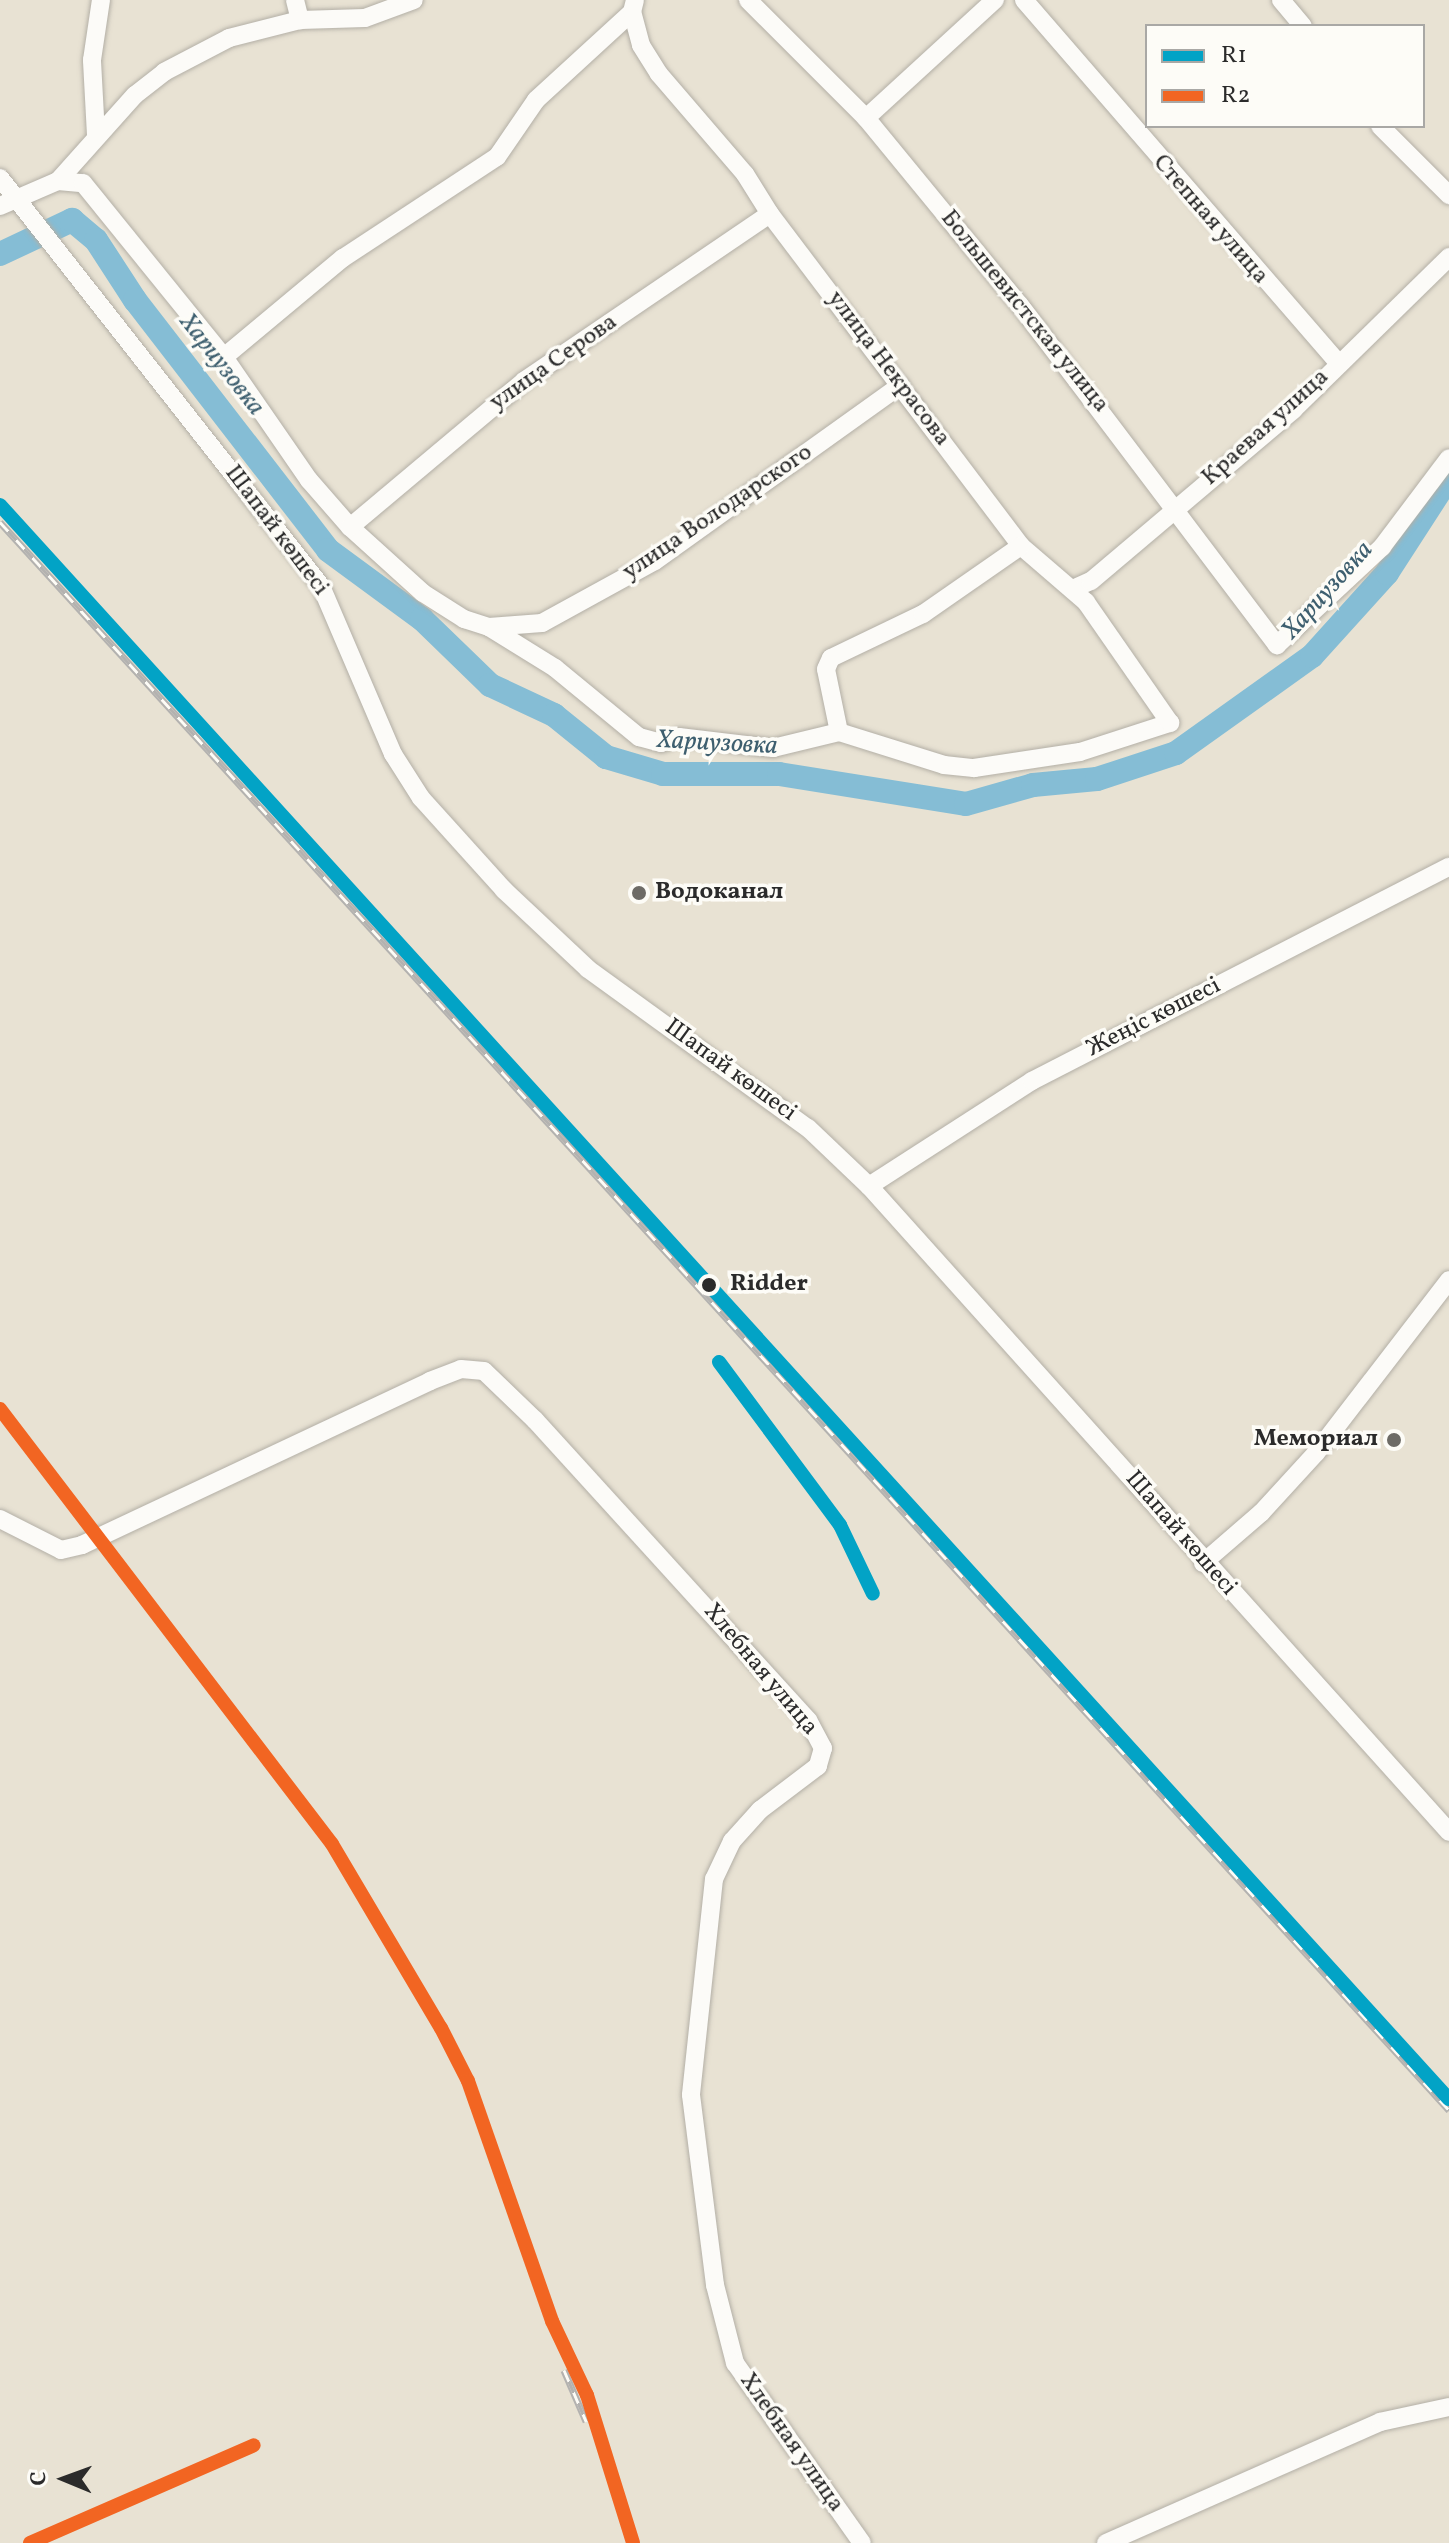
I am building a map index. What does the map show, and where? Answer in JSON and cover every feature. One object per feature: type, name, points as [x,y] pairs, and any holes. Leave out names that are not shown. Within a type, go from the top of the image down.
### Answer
[{"type":"street","points":[[96,135],[92,60],[101,0]]},
{"type":"street","points":[[295,0],[300,20]]},
{"type":"street","points":[[7,202],[58,181],[96,135],[164,72],[248,30],[300,20],[365,18],[414,0]]},
{"type":"street","name":"Большевистская улица","points":[[748,0],[866,118],[1119,430],[1174,510],[1277,645],[1382,547],[1449,458]]},
{"type":"street","points":[[866,118],[995,0]]},
{"type":"street","name":"Степная улица","points":[[1024,0],[1338,363]]},
{"type":"street","points":[[1281,0],[1301,24]]},
{"type":"street","points":[[224,357],[343,258],[497,157],[536,100],[634,6]]},
{"type":"street","name":"улица Некрасова","points":[[634,6],[641,45],[659,74],[745,174],[770,214],[1021,546],[1075,588],[1170,723],[1080,752],[974,768],[944,765],[839,732]]},
{"type":"street","points":[[1382,128],[1449,195]]},
{"type":"street","name":"Шапай көшесі","points":[[0,178],[7,202],[29,216],[321,586],[349,641],[393,754],[421,798],[504,890],[588,969],[808,1128],[869,1186],[1203,1563],[1449,1832]]},
{"type":"street","name":"улица Володарского","points":[[58,181],[83,183],[224,357],[309,480],[350,527],[413,585],[464,619],[489,627],[542,623],[655,561],[901,385]]},
{"type":"street","name":"улица Серова","points":[[350,527],[524,381],[770,214]]},
{"type":"street","name":"Краевая улица","points":[[1075,588],[1091,581],[1293,410],[1449,257]]},
{"type":"street","points":[[489,627],[555,668],[639,737],[661,743],[679,737],[773,748],[839,732],[826,669],[831,658],[923,614],[1021,546]]},
{"type":"street","name":"Жеңіс көшесі","points":[[869,1186],[1032,1081],[1449,867]]},
{"type":"street","points":[[1203,1563],[1261,1513],[1316,1453],[1449,1280]]},
{"type":"street","name":"Хлебная улица","points":[[0,1519],[61,1550],[82,1545],[430,1381],[461,1369],[484,1371],[535,1420],[808,1720],[823,1748],[818,1766],[760,1810],[732,1841],[714,1879],[691,2095],[710,2254],[723,2328],[735,2363],[862,2543]]},
{"type":"street","points":[[1106,2543],[1380,2422],[1449,2407]]},
{"type":"water","points":[[66,217],[73,227],[0,263],[0,242]]},
{"type":"waterway","name":"Хариузовка","points":[[0,254],[72,220],[96,240],[135,300],[328,550],[422,619],[490,685],[554,715],[606,757],[663,774],[779,774],[966,804],[1033,785],[1097,779],[1176,753],[1312,656],[1387,573],[1449,477]]},
{"type":"railway","points":[[0,505],[20,527]]},
{"type":"railway","points":[[0,522],[1449,2110]]},
{"type":"railway","points":[[719,1362],[840,1525],[873,1594]]},
{"type":"railway","points":[[0,1409],[332,1844],[441,2028],[468,2081],[552,2321],[587,2395],[633,2543]]},
{"type":"railway","points":[[564,2370],[586,2421]]},
{"type":"railway","points":[[30,2543],[254,2445]]},
{"type":"transit line","name":"R1","points":[[0,505],[1449,2099]]},
{"type":"transit line","name":"R1","points":[[719,1362],[840,1525],[873,1594]]},
{"type":"transit line","name":"R2","points":[[0,1409],[332,1844],[441,2028],[468,2081],[552,2321],[587,2395],[633,2543]]},
{"type":"transit line","name":"R2","points":[[30,2543],[254,2445]]},
{"type":"place","name":"Водоканал","points":[[639,893]]},
{"type":"place","name":"Ridder","points":[[709,1285]]},
{"type":"place","name":"Мемориал","points":[[1394,1440]]}]
